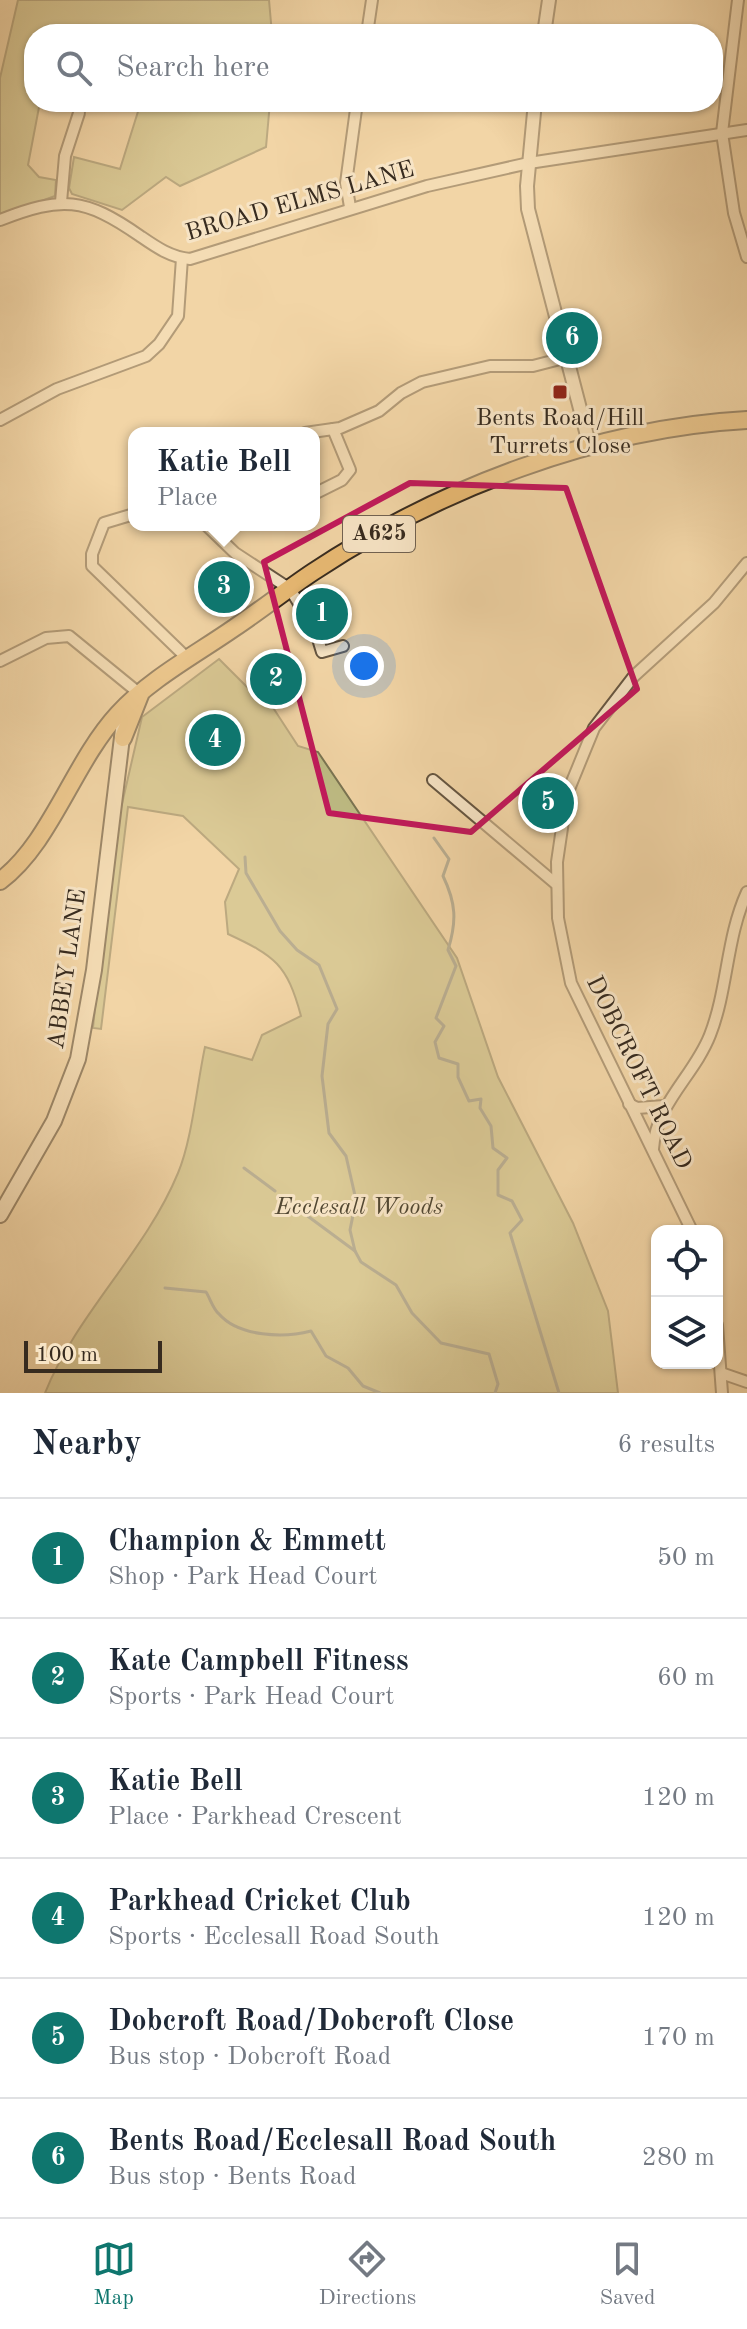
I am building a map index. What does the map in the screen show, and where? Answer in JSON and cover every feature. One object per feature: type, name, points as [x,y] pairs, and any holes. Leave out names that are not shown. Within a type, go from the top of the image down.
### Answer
[{"type":"main road","name":"A625","points":[[0,881],[31,848],[94,743],[119,712],[316,570],[448,497],[630,433],[747,420]]},
{"type":"main road","points":[[94,743],[108,738],[122,742],[140,694]]},
{"type":"main road","name":"ABBEY LANE","points":[[0,1215],[48,1131],[78,1059],[94,970],[122,742],[119,712]]},
{"type":"street","points":[[368,24],[372,0]]},
{"type":"street","points":[[545,24],[549,0]]},
{"type":"street","points":[[738,0],[722,133],[734,213],[747,257]]},
{"type":"street","points":[[350,207],[346,183],[356,112]]},
{"type":"street","points":[[534,112],[527,186],[531,227],[590,447]]},
{"type":"street","points":[[0,220],[39,205],[61,202],[65,156],[79,113]]},
{"type":"street","name":"BROAD ELMS LANE","points":[[61,202],[107,216],[163,251],[182,258],[199,257],[350,207],[529,163],[747,130]]},
{"type":"street","points":[[0,420],[57,389],[126,366],[159,344],[178,316],[182,258]]},
{"type":"street","points":[[320,431],[379,411],[401,393],[422,382],[490,366],[533,366],[564,358]]},
{"type":"street","points":[[320,491],[342,480],[350,470],[333,429]]},
{"type":"street","points":[[128,516],[104,523],[92,554],[92,566],[189,660]]},
{"type":"street","points":[[212,531],[235,553],[290,589],[315,629],[322,652],[343,646]]},
{"type":"street","name":"DOBCROFT ROAD","points":[[689,1225],[571,983],[558,918],[555,883],[567,794],[594,728],[634,676],[714,603],[747,563]]},
{"type":"street","points":[[0,661],[46,638],[69,636],[140,694]]},
{"type":"street","points":[[433,780],[555,883]]},
{"type":"street","points":[[652,1151],[654,1132],[664,1106],[692,1069],[710,1034],[731,934],[747,892]]},
{"type":"street","points":[[629,1104],[637,1108],[664,1106]]},
{"type":"street","points":[[721,1369],[722,1393]]},
{"type":"street","points":[[721,1373],[747,1382]]},
{"type":"highlighted area","points":[[410,483],[566,488],[637,689],[471,832],[329,813],[264,562]]},
{"type":"green space","points":[[18,0],[269,0],[271,24],[24,24],[24,112],[38,112],[28,165],[39,177],[56,180],[55,196],[0,216],[0,78]]},
{"type":"green space","points":[[138,112],[269,112],[266,147],[180,186],[166,177],[122,210],[72,194],[69,188],[74,157],[120,169]]},
{"type":"green space","name":"Ecclesall Woods","points":[[219,659],[260,700],[268,700],[298,746],[318,752],[457,958],[498,1077],[573,1223],[608,1311],[618,1393],[45,1393],[75,1336],[148,1230],[178,1173],[191,1128],[205,1047],[252,1060],[262,1035],[301,1016],[290,984],[277,964],[228,934],[225,902],[239,869],[183,816],[128,807],[101,1029],[93,1028],[110,856],[142,717]]},
{"type":"waterway","points":[[434,838],[449,859],[443,876],[454,912],[448,950],[456,966],[436,1018],[444,1026],[435,1042],[439,1058],[458,1064],[458,1077],[469,1101],[481,1099],[480,1108],[491,1126],[493,1148],[507,1158],[498,1170],[498,1195],[512,1201],[522,1220],[510,1233],[559,1393]]},
{"type":"waterway","points":[[245,857],[246,873],[280,931],[297,950],[319,965],[337,1009],[328,1024],[322,1076],[329,1133],[346,1156],[356,1200],[350,1230],[355,1251],[361,1262],[396,1285],[412,1313],[441,1343],[489,1354],[498,1384],[495,1393]]},
{"type":"waterway","points":[[244,1168],[275,1191]]},
{"type":"waterway","points":[[294,1206],[355,1251]]},
{"type":"waterway","points":[[165,1288],[206,1292],[215,1309],[228,1322],[250,1331],[275,1335],[311,1331],[326,1356],[348,1368],[363,1386],[380,1393]]},
{"type":"place","name":"Bents Road/Ecclesall Road South","points":[[572,338]]},
{"type":"place","name":"Bents Road/Hill Turrets Close","points":[[560,392]]},
{"type":"place","name":"Katie Bell","points":[[224,587]]},
{"type":"place","name":"Champion & Emmett","points":[[322,614]]},
{"type":"place","name":"Kate Campbell Fitness","points":[[276,679]]},
{"type":"place","name":"Parkhead Cricket Club","points":[[215,740]]},
{"type":"place","name":"Dobcroft Road/Dobcroft Close","points":[[548,803]]}]
